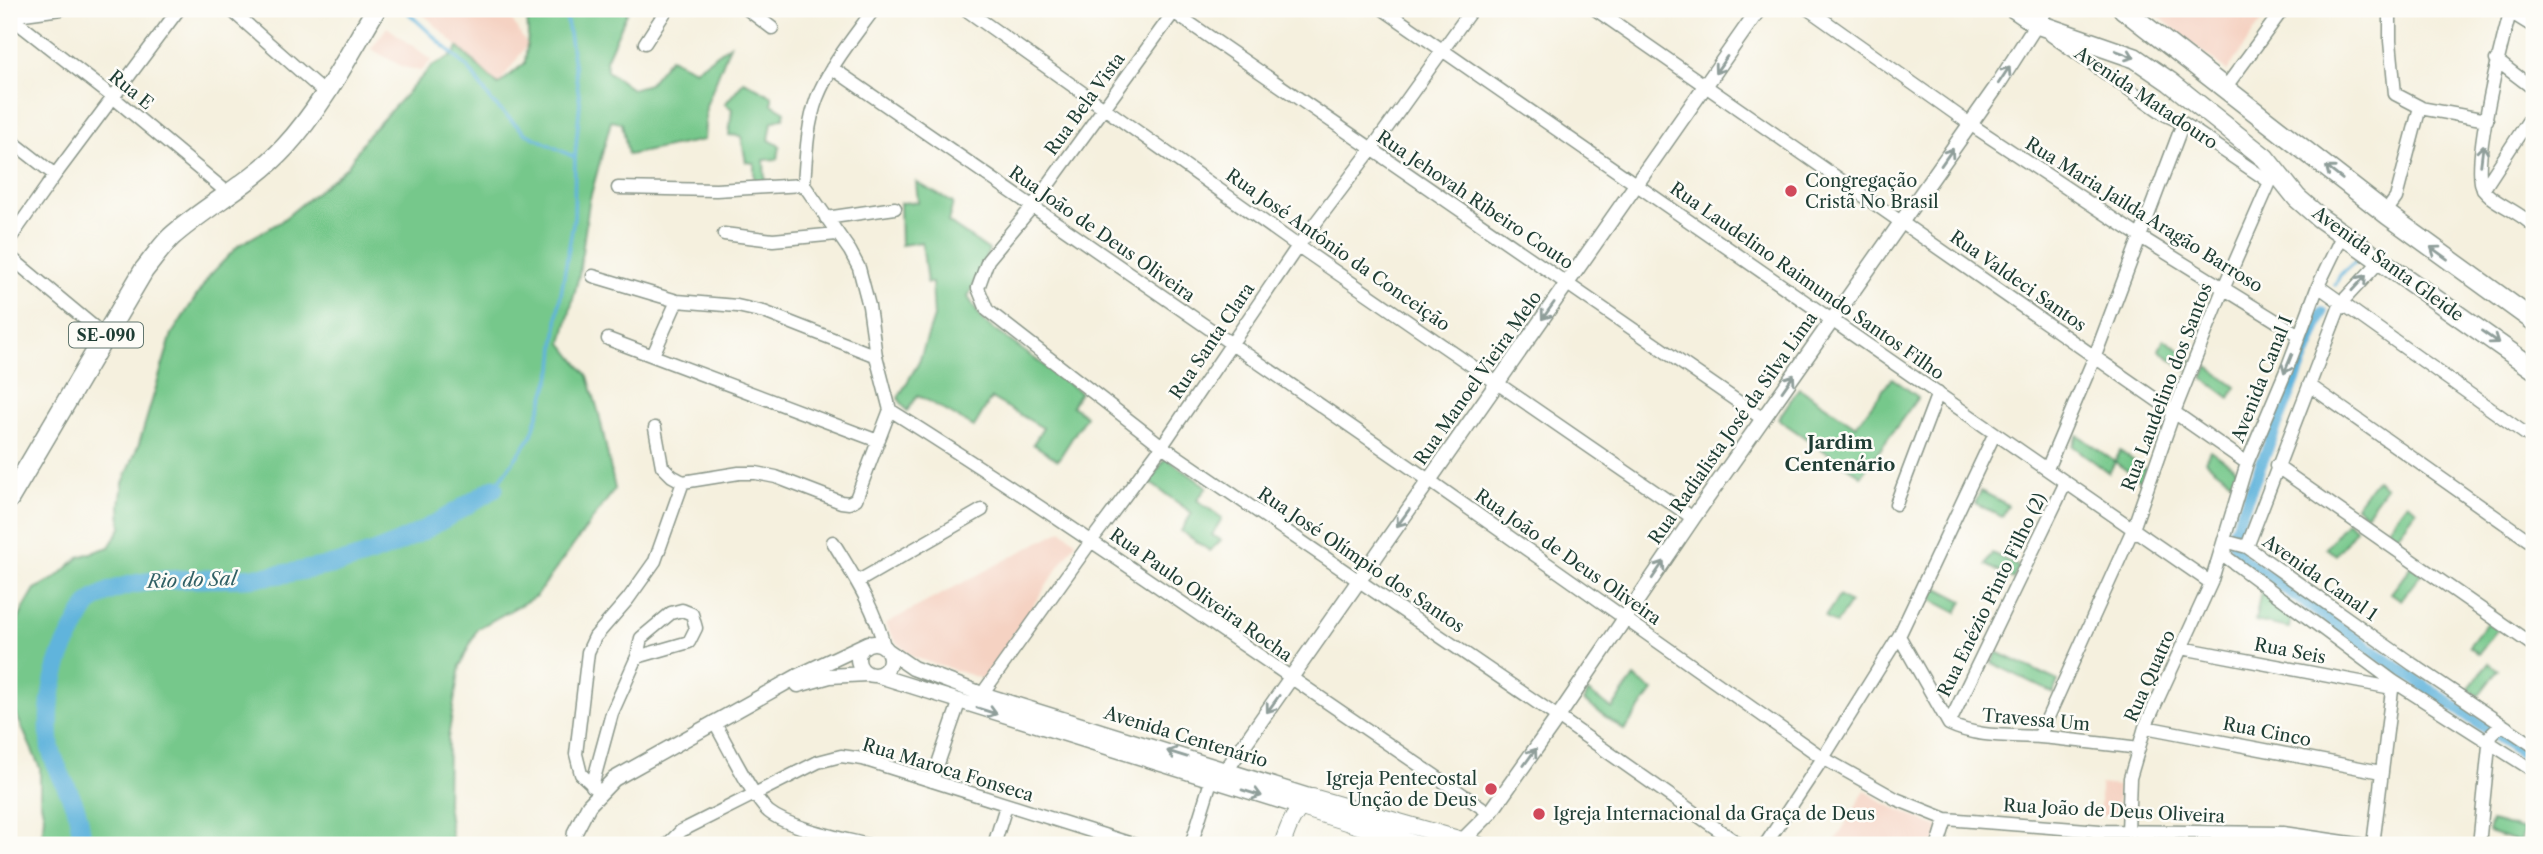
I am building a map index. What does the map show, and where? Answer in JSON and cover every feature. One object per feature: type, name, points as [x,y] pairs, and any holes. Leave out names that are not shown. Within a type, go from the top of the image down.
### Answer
[{"type":"main road","name":"Avenida Matadouro","points":[[2015,9],[2042,17]]},
{"type":"main road","points":[[2123,9],[2385,213],[2534,321]]},
{"type":"main road","name":"SE-090","points":[[9,499],[144,270],[157,253],[189,223],[285,147],[325,93],[371,16]]},
{"type":"main road","name":"Avenida Santa Gleide","points":[[2042,17],[2135,58],[2170,82],[2265,158],[2273,178],[2320,218],[2534,369]]},
{"type":"main road","points":[[1282,845],[1291,817],[1311,804]]},
{"type":"main road","points":[[1291,845],[1311,804]]},
{"type":"main road","name":"Avenida Centenário","points":[[1311,804],[1457,843],[1479,845]]},
{"type":"main road","name":"Avenida Centenário","points":[[1311,804],[1417,845]]},
{"type":"street","points":[[9,16],[61,9]]},
{"type":"street","points":[[9,240],[179,9]]},
{"type":"street","points":[[230,9],[325,93]]},
{"type":"street","points":[[645,43],[667,9]]},
{"type":"street","points":[[747,9],[772,28]]},
{"type":"street","points":[[655,428],[662,466],[668,474],[683,482],[756,473],[776,477],[841,502],[849,503],[856,499],[890,410],[876,356],[869,306],[859,268],[804,185],[813,110],[832,68],[874,9]]},
{"type":"street","name":"Rua José Antônio da Conceição","points":[[965,9],[1298,246],[1498,381],[1693,518]]},
{"type":"street","name":"Rua Laudelino Raimundo Santos Filho","points":[[1383,9],[2211,583]]},
{"type":"street","name":"Rua Santa Clara","points":[[982,694],[1091,540],[1162,446],[1298,246],[1472,9]]},
{"type":"street","name":"Rua Valdeci Santos","points":[[1595,9],[2247,463]]},
{"type":"street","name":"Rua Manoel Vieira Melo","points":[[1227,769],[1759,9]]},
{"type":"street","name":"Rua Maria Jailda Aragão Barroso","points":[[1808,9],[1970,124],[2139,236],[2299,335]]},
{"type":"street","points":[[2225,88],[2283,9]]},
{"type":"street","points":[[2385,213],[2396,198],[2420,108],[2419,104],[2395,95],[2390,47],[2390,9]]},
{"type":"street","points":[[2483,190],[2480,168],[2496,60],[2508,9],[2534,27]]},
{"type":"street","name":"Rua Bela Vista","points":[[978,288],[988,260],[1032,208],[1172,10]]},
{"type":"street","name":"Rua Jehovah Ribeiro Couto","points":[[1172,10],[1763,419]]},
{"type":"street","name":"Rua E","points":[[9,16],[114,98],[229,194]]},
{"type":"street","name":"Rua Radialista José da Silva Lima","points":[[1457,843],[1490,813],[1558,718],[1693,518],[2042,17]]},
{"type":"street","name":"Avenida Matadouro","points":[[2042,17],[2166,115],[2273,178]]},
{"type":"street","points":[[2496,60],[2534,89]]},
{"type":"street","name":"Rua João de Deus Oliveira","points":[[832,68],[1430,481],[1823,758],[1896,799],[1947,819],[2262,840],[2283,833],[2365,845]]},
{"type":"street","points":[[2420,108],[2487,120]]},
{"type":"street","points":[[2483,190],[2534,112]]},
{"type":"street","points":[[2047,469],[2095,356],[2183,123]]},
{"type":"street","points":[[9,139],[55,174]]},
{"type":"street","name":"Rua Laudelino dos Santos","points":[[2039,737],[2133,529],[2174,412],[2224,287],[2273,178]]},
{"type":"street","points":[[618,188],[716,190],[804,185]]},
{"type":"street","points":[[2483,190],[2532,218]]},
{"type":"street","points":[[826,218],[895,208]]},
{"type":"street","points":[[724,234],[773,240],[836,234]]},
{"type":"street","name":"Avenida Canal I","points":[[2225,541],[2247,463],[2318,286],[2343,234]]},
{"type":"street","points":[[9,256],[105,336]]},
{"type":"street","name":"Avenida Canal 1","points":[[2380,261],[2341,303],[2246,547],[2494,733],[2534,771]]},
{"type":"street","points":[[593,276],[677,301],[737,306],[764,312],[876,356]]},
{"type":"street","points":[[2318,286],[2534,440]]},
{"type":"street","name":"Rua José Olímpio dos Santos","points":[[978,288],[985,306],[995,318],[1162,446],[1740,845]]},
{"type":"street","points":[[653,355],[677,301]]},
{"type":"street","points":[[608,339],[878,441]]},
{"type":"street","points":[[2309,385],[2534,544]]},
{"type":"street","points":[[1896,504],[1938,394]]},
{"type":"street","name":"Rua Paulo Oliveira Rocha","points":[[890,410],[1091,540],[1291,680],[1490,813]]},
{"type":"street","points":[[1765,845],[1899,636],[1994,435]]},
{"type":"street","points":[[2276,466],[2534,646]]},
{"type":"street","points":[[596,789],[581,774],[576,754],[588,652],[595,636],[628,599],[655,561],[683,482]]},
{"type":"street","name":"Rua Enézio Pinto Filho (2)","points":[[1949,724],[2066,482]]},
{"type":"street","points":[[857,582],[982,510]]},
{"type":"street","points":[[2225,541],[2246,547]]},
{"type":"street","name":"Avenida Canal 1","points":[[2225,541],[2226,557],[2392,685],[2494,733],[2534,746]]},
{"type":"street","name":"Rua Quatro","points":[[2128,831],[2129,787],[2146,727],[2211,583],[2225,541]]},
{"type":"street","points":[[760,698],[820,678],[871,674],[886,670],[889,666],[890,655],[875,618],[833,542]]},
{"type":"street","points":[[573,845],[580,821],[596,789],[612,713],[636,657],[641,638],[678,610],[686,610],[692,614],[696,628],[689,642],[636,657]]},
{"type":"street","points":[[1899,636],[1949,724]]},
{"type":"street","points":[[596,789],[798,676],[868,643]]},
{"type":"street","points":[[868,643],[858,655],[859,666],[871,674]]},
{"type":"street","name":"Avenida Centenário","points":[[868,643],[885,648],[913,668],[982,694],[1227,769],[1311,804]]},
{"type":"street","name":"Rua Seis","points":[[2182,648],[2392,685]]},
{"type":"street","name":"Avenida Centenário","points":[[871,674],[1211,780],[1311,804]]},
{"type":"street","points":[[2373,845],[2392,685]]},
{"type":"street","points":[[932,781],[960,703]]},
{"type":"street","points":[[715,722],[764,807],[782,820],[868,845]]},
{"type":"street","name":"Travessa Um","points":[[1949,724],[1961,730],[1979,733],[2139,748]]},
{"type":"street","name":"Rua Cinco","points":[[2146,727],[2381,772]]},
{"type":"street","points":[[2479,845],[2494,733]]},
{"type":"street","name":"Rua Maroca Fonseca","points":[[667,845],[681,831],[756,795],[807,766],[841,756],[863,759],[1135,845]]},
{"type":"street","points":[[1191,845],[1211,780]]},
{"type":"street","points":[[993,845],[1006,806]]},
{"type":"street","points":[[1938,845],[1947,819]]},
{"type":"street","points":[[2095,845],[2100,831]]},
{"type":"shaded area","points":[[418,9],[512,9],[511,19],[527,45],[498,85]]},
{"type":"shaded area","points":[[2149,9],[2270,9],[2227,71]]},
{"type":"shaded area","points":[[387,27],[432,60],[421,71],[403,67],[371,49]]},
{"type":"shaded area","points":[[1062,530],[1076,542],[983,679],[913,657],[895,641],[885,624]]},
{"type":"shaded area","points":[[2100,784],[2118,786],[2117,816],[2100,816]]},
{"type":"shaded area","points":[[1865,790],[1883,803],[1941,828],[1935,845],[1833,845]]},
{"type":"green space","points":[[527,9],[629,9],[606,60],[607,71],[632,89],[649,84],[670,58],[695,70],[730,45],[706,106],[704,140],[628,155],[622,123],[611,121],[589,202],[579,275],[562,343],[588,376],[615,489],[536,596],[477,629],[460,666],[448,738],[447,804],[453,845],[38,845],[42,839],[44,816],[40,799],[40,768],[13,707],[9,685],[10,638],[35,589],[56,578],[79,557],[109,547],[121,528],[123,483],[139,444],[172,334],[210,275],[239,245],[280,222],[347,167],[366,137],[432,66],[454,55],[458,47],[498,85],[525,63]]},
{"type":"green space","points":[[744,81],[772,96],[772,104],[785,112],[783,118],[772,122],[769,140],[780,146],[778,159],[764,160],[765,184],[754,184],[754,163],[746,162],[741,136],[729,135],[732,109],[725,104]]},
{"type":"green space","points":[[916,182],[953,203],[948,222],[989,250],[968,297],[983,321],[1080,392],[1072,406],[1086,416],[1058,460],[1033,444],[1043,428],[991,398],[974,427],[918,395],[907,411],[898,398],[919,362],[934,317],[932,283],[927,283],[922,242],[901,245],[900,203],[918,202]]},
{"type":"green space","points":[[2164,339],[2192,359],[2186,370],[2159,350]]},
{"type":"green space","points":[[2208,367],[2236,387],[2230,398],[2203,378]]},
{"type":"green space","points":[[1892,378],[1918,397],[1861,476],[1778,419],[1799,388],[1856,426]]},
{"type":"green space","points":[[2078,435],[2115,462],[2109,473],[2073,446]]},
{"type":"green space","points":[[2210,450],[2238,470],[2231,481],[2205,461]]},
{"type":"green space","points":[[2120,451],[2148,471],[2142,482],[2115,462]]},
{"type":"green space","points":[[1166,458],[1207,487],[1197,500],[1222,518],[1212,535],[1221,540],[1210,551],[1181,531],[1192,513],[1149,482]]},
{"type":"green space","points":[[2376,480],[2386,487],[2366,514],[2356,506]]},
{"type":"green space","points":[[1981,491],[2008,505],[2002,517],[1975,503]]},
{"type":"green space","points":[[2407,503],[2417,510],[2396,537],[2387,529]]},
{"type":"green space","points":[[2347,521],[2356,529],[2336,555],[2326,548]]},
{"type":"green space","points":[[1992,553],[2019,567],[2013,579],[1986,565]]},
{"type":"green space","points":[[2412,566],[2421,574],[2401,600],[2391,593]]},
{"type":"green space","points":[[1936,587],[1963,601],[1957,613],[1930,599]]},
{"type":"green space","points":[[2261,591],[2292,612],[2289,628],[2255,621]]},
{"type":"green space","points":[[1839,596],[1850,603],[1836,624],[1825,617]]},
{"type":"green space","points":[[2489,620],[2499,627],[2479,654],[2469,646]]},
{"type":"green space","points":[[1997,652],[2058,681],[2053,693],[1992,663]]},
{"type":"green space","points":[[2489,663],[2498,670],[2478,696],[2468,689]]},
{"type":"green space","points":[[1634,677],[1653,691],[1624,730],[1584,701],[1588,692],[1612,709]]},
{"type":"green space","points":[[2491,821],[2524,830],[2520,842],[2488,832]]},
{"type":"waterway","points":[[404,9],[469,69],[492,102],[525,133],[574,157]]},
{"type":"waterway","points":[[494,488],[531,437],[553,369],[558,311],[574,218],[575,157],[580,102],[565,9]]},
{"type":"waterway","points":[[2335,285],[2340,275],[2358,259]]},
{"type":"waterway","points":[[2322,313],[2231,539],[2242,558],[2534,761]]},
{"type":"waterway","name":"Rio do Sal","points":[[83,845],[76,809],[51,752],[49,717],[59,663],[80,618],[92,601],[129,585],[172,580],[258,577],[345,562],[411,536],[494,488]]},
{"type":"place","name":"Congregação Cristã No Brasil","points":[[1791,191]]},
{"type":"place","name":"Igreja Pentecostal Unção de Deus","points":[[1491,789]]},
{"type":"place","name":"Igreja Internacional da Graça de Deus","points":[[1539,814]]},
{"type":"district","name":"Jardim Centenário","points":[[1840,453]]}]
